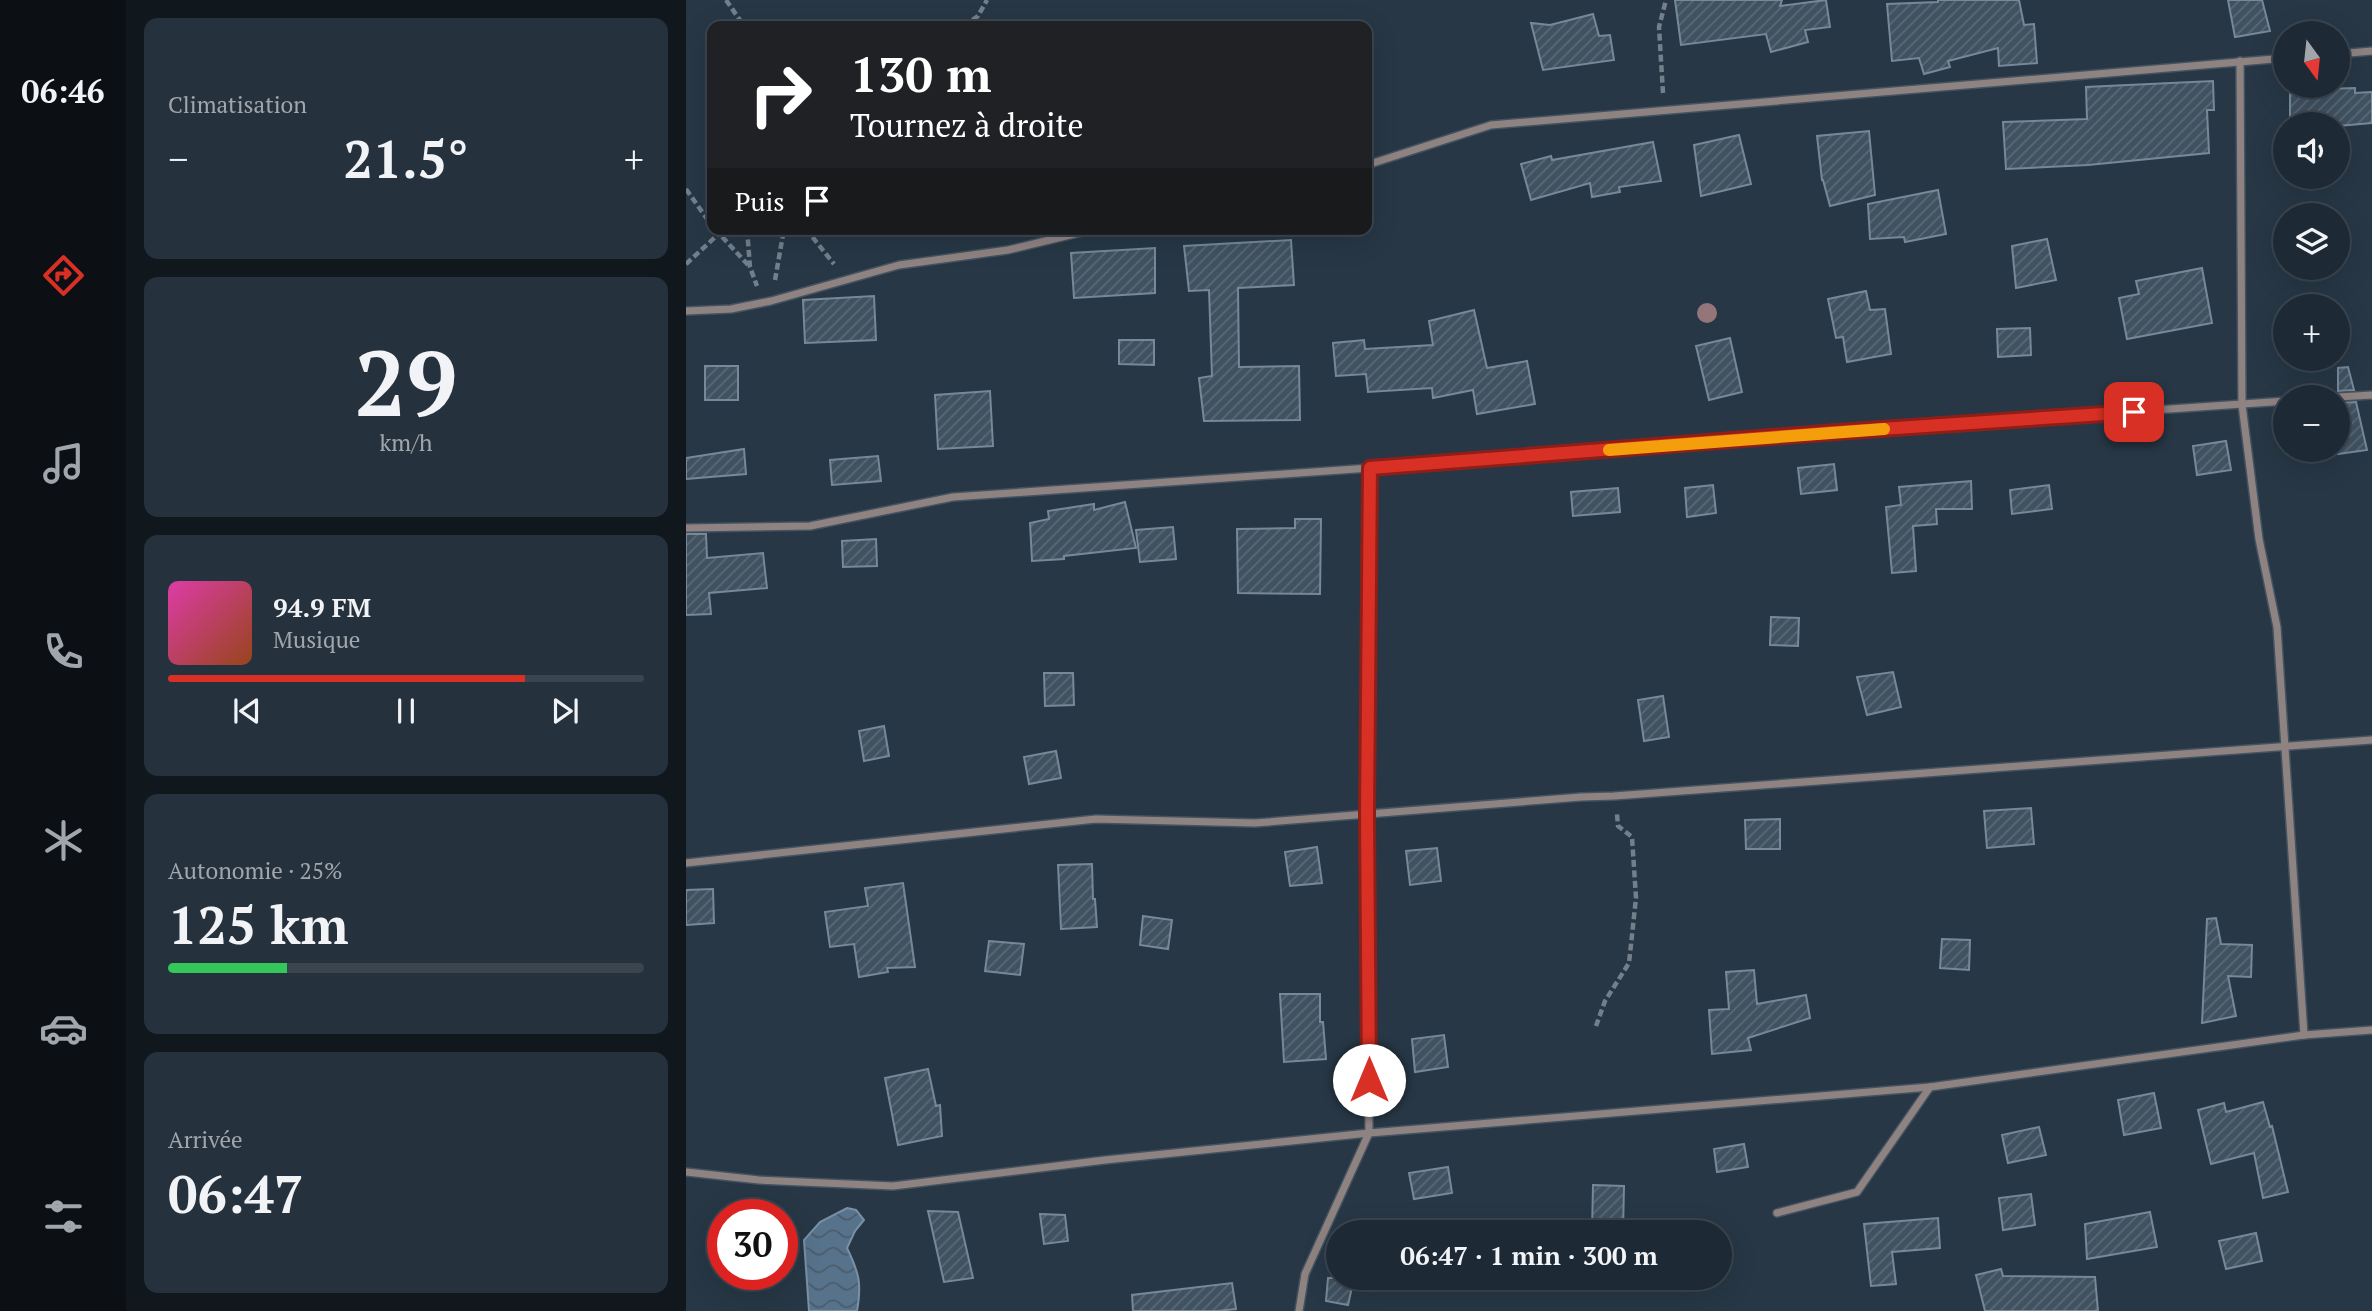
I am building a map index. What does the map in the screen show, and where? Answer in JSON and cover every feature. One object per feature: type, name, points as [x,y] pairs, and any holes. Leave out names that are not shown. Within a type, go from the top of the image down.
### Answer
[{"type":"street","points":[[2350,53],[2372,51]]},
{"type":"street","points":[[1372,163],[1490,125],[2273,59]]},
{"type":"street","points":[[2240,61],[2242,405],[2259,539],[2277,627],[2304,1035]]},
{"type":"street","points":[[686,311],[731,309],[848,281],[899,265],[1008,250],[1070,235]]},
{"type":"street","points":[[2350,396],[2372,394]]},
{"type":"street","points":[[686,528],[810,526],[953,497],[2273,402]]},
{"type":"street","points":[[1299,1311],[1305,1274],[1369,1133],[1367,814],[1370,468]]},
{"type":"street","points":[[686,863],[1096,819],[1255,823],[2372,740]]},
{"type":"street","points":[[686,1172],[759,1180],[893,1186],[1105,1160],[1369,1133],[1930,1087],[2304,1035],[2372,1030]]},
{"type":"street","points":[[1777,1213],[1857,1192],[1930,1087]]},
{"type":"path","points":[[726,0],[741,21]]},
{"type":"path","points":[[971,21],[978,16],[986,0]]},
{"type":"path","points":[[1661,110],[1664,82],[1659,27],[1666,0]]},
{"type":"path","points":[[686,189],[707,219]]},
{"type":"path","points":[[686,264],[719,236],[750,267],[747,235]]},
{"type":"path","points":[[771,301],[783,235]]},
{"type":"path","points":[[811,235],[848,281]]},
{"type":"path","points":[[1596,1026],[1605,1001],[1629,963],[1636,898],[1632,837],[1618,826],[1614,796]]},
{"type":"water","points":[[847,1208],[856,1210],[864,1220],[847,1248],[858,1278],[857,1311],[809,1311],[804,1240],[820,1222]]},
{"type":"building","points":[[1675,0],[1782,0],[1780,6],[1826,0],[1830,27],[1805,30],[1808,42],[1771,52],[1766,34],[1681,45]]},
{"type":"building","points":[[1938,0],[2019,0],[2024,25],[2034,24],[2037,63],[1999,66],[1998,48],[1948,61],[1950,67],[1924,74],[1919,58],[1892,61],[1887,4]]},
{"type":"building","points":[[2228,0],[2262,0],[2270,31],[2235,37]]},
{"type":"building","points":[[1593,14],[1599,36],[1610,35],[1614,60],[1543,70],[1531,23],[1550,25]]},
{"type":"building","points":[[2213,81],[2214,110],[2207,110],[2209,153],[2088,165],[2006,169],[2003,122],[2087,119],[2086,87]]},
{"type":"building","points":[[2350,88],[2355,88],[2355,93],[2372,92],[2372,123],[2350,125],[2350,112],[2290,112],[2290,98],[2350,98]]},
{"type":"building","points":[[1869,131],[1875,195],[1830,206],[1822,180],[1817,136]]},
{"type":"building","points":[[1739,135],[1751,184],[1701,196],[1694,145]]},
{"type":"building","points":[[1653,142],[1661,181],[1619,187],[1620,192],[1592,197],[1590,183],[1531,200],[1521,164],[1551,156],[1552,160]]},
{"type":"building","points":[[1938,190],[1946,234],[1905,242],[1904,237],[1870,239],[1868,204]]},
{"type":"building","points":[[2047,239],[2056,280],[2016,288],[2012,246]]},
{"type":"building","points":[[1291,240],[1294,285],[1238,288],[1239,367],[1299,366],[1300,420],[1204,421],[1199,378],[1212,376],[1209,290],[1189,291],[1184,246]]},
{"type":"building","points":[[1155,248],[1155,293],[1074,298],[1071,253]]},
{"type":"building","points":[[2202,268],[2212,323],[2127,339],[2119,298],[2139,294],[2136,281]]},
{"type":"building","points":[[1866,291],[1870,310],[1885,309],[1891,354],[1847,362],[1843,337],[1836,338],[1828,299]]},
{"type":"building","points":[[874,296],[876,340],[805,343],[803,300]]},
{"type":"building","points":[[1474,310],[1487,368],[1527,361],[1535,404],[1477,414],[1473,390],[1433,398],[1432,388],[1368,392],[1366,374],[1336,376],[1333,343],[1364,340],[1365,349],[1433,345],[1429,321]]},
{"type":"building","points":[[2030,328],[2031,355],[1998,357],[1997,329]]},
{"type":"building","points":[[1730,338],[1742,392],[1709,400],[1696,346]]},
{"type":"building","points":[[1119,340],[1154,340],[1154,365],[1119,364]]},
{"type":"building","points":[[705,366],[738,366],[738,400],[705,400]]},
{"type":"building","points":[[2338,371],[2349,371],[2354,390],[2350,390],[2350,385],[2338,385]]},
{"type":"building","points":[[990,391],[993,446],[938,449],[935,395]]},
{"type":"building","points":[[2350,402],[2356,402],[2367,450],[2350,452]]},
{"type":"building","points":[[2226,441],[2231,470],[2197,475],[2193,446]]},
{"type":"building","points":[[744,449],[746,474],[686,479],[686,458]]},
{"type":"building","points":[[878,456],[881,481],[832,485],[830,460]]},
{"type":"building","points":[[1834,464],[1837,490],[1801,494],[1798,468]]},
{"type":"building","points":[[1971,481],[1972,509],[1936,509],[1937,524],[1913,526],[1916,571],[1892,573],[1886,507],[1901,505],[1899,487]]},
{"type":"building","points":[[1713,485],[1716,513],[1687,517],[1685,488]]},
{"type":"building","points":[[2049,485],[2052,509],[2012,514],[2010,490]]},
{"type":"building","points":[[1618,488],[1620,512],[1573,516],[1571,492]]},
{"type":"building","points":[[1125,502],[1136,548],[1032,561],[1030,523],[1049,519],[1048,511],[1094,504],[1094,510]]},
{"type":"building","points":[[1295,519],[1321,519],[1320,594],[1238,593],[1237,529],[1295,528]]},
{"type":"building","points":[[1173,527],[1176,559],[1140,562],[1136,530]]},
{"type":"building","points":[[686,534],[706,534],[707,558],[763,553],[767,588],[709,593],[711,614],[686,615]]},
{"type":"building","points":[[876,539],[877,566],[843,567],[842,541]]},
{"type":"building","points":[[1771,617],[1799,618],[1798,646],[1770,645]]},
{"type":"building","points":[[1893,672],[1901,707],[1867,715],[1857,677]]},
{"type":"building","points":[[1044,673],[1073,673],[1074,705],[1045,706]]},
{"type":"building","points":[[1663,696],[1669,737],[1644,741],[1638,700]]},
{"type":"building","points":[[884,726],[889,756],[864,761],[859,731]]},
{"type":"building","points":[[1056,751],[1061,778],[1029,784],[1024,757]]},
{"type":"building","points":[[2031,808],[2034,844],[1987,848],[1984,811]]},
{"type":"building","points":[[1780,819],[1780,849],[1746,849],[1745,820]]},
{"type":"building","points":[[1317,847],[1322,883],[1290,886],[1285,852]]},
{"type":"building","points":[[1437,848],[1441,881],[1410,885],[1406,851]]},
{"type":"building","points":[[1092,864],[1097,927],[1061,929],[1058,865]]},
{"type":"building","points":[[903,883],[915,967],[887,968],[888,972],[859,977],[854,944],[830,947],[825,912],[868,906],[865,888]]},
{"type":"building","points":[[713,889],[714,923],[686,925],[686,890]]},
{"type":"building","points":[[1143,916],[1172,920],[1168,949],[1140,945]]},
{"type":"building","points":[[2216,918],[2221,944],[2252,945],[2251,977],[2228,976],[2236,1016],[2202,1023],[2207,919]]},
{"type":"building","points":[[1942,939],[1970,940],[1969,970],[1940,968]]},
{"type":"building","points":[[989,941],[1024,944],[1020,975],[985,971]]},
{"type":"building","points":[[1754,970],[1757,1004],[1806,995],[1810,1018],[1748,1038],[1751,1050],[1712,1054],[1709,1010],[1729,1009],[1726,972]]},
{"type":"building","points":[[1280,994],[1320,994],[1320,1022],[1323,1022],[1326,1059],[1284,1062]]},
{"type":"building","points":[[1444,1035],[1448,1067],[1415,1072],[1412,1039]]},
{"type":"building","points":[[928,1069],[936,1106],[940,1105],[942,1136],[898,1145],[885,1078]]},
{"type":"building","points":[[2154,1093],[2161,1128],[2124,1135],[2118,1100]]},
{"type":"building","points":[[2263,1102],[2270,1127],[2272,1126],[2288,1192],[2263,1198],[2254,1153],[2211,1164],[2198,1110],[2224,1103],[2226,1112]]},
{"type":"building","points":[[2039,1127],[2046,1155],[2008,1163],[2002,1135]]},
{"type":"building","points":[[1744,1144],[1748,1167],[1717,1172],[1714,1149]]},
{"type":"building","points":[[1448,1167],[1452,1193],[1414,1199],[1409,1173]]},
{"type":"building","points":[[1593,1185],[1624,1186],[1623,1220],[1592,1220]]},
{"type":"building","points":[[2031,1194],[2035,1225],[2003,1230],[1999,1198]]},
{"type":"building","points":[[928,1211],[958,1212],[973,1278],[944,1282]]},
{"type":"building","points":[[2150,1212],[2157,1247],[2087,1259],[2085,1224]]},
{"type":"building","points":[[1040,1214],[1065,1215],[1068,1241],[1044,1244]]},
{"type":"building","points":[[1938,1218],[1940,1248],[1892,1252],[1896,1284],[1871,1286],[1864,1224]]},
{"type":"building","points":[[2256,1233],[2262,1261],[2226,1269],[2219,1241]]},
{"type":"building","points":[[2001,1269],[2003,1276],[2095,1277],[2098,1311],[1985,1311],[1976,1275]]},
{"type":"building","points":[[1232,1283],[1236,1309],[1133,1311],[1132,1295]]},
{"type":"building","points":[[1327,1290],[1351,1290],[1348,1305],[1326,1301]]},
{"type":"slow traffic","points":[[1609,450],[1884,429]]},
{"type":"route","points":[[1369,1080],[1367,814],[1370,468],[2134,412]]}]
